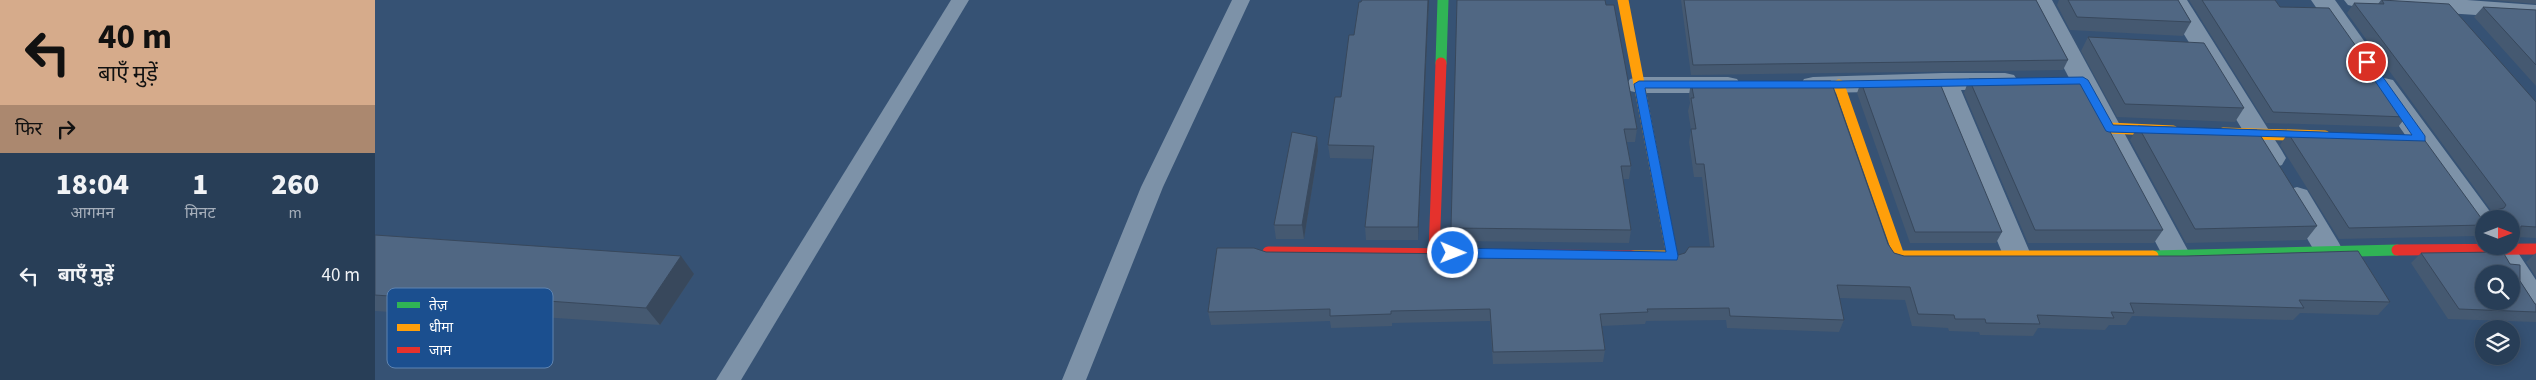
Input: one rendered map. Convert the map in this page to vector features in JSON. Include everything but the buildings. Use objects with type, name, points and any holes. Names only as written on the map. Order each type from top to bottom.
[{"type":"street","points":[[1433,253],[1443,0]]},
{"type":"street","points":[[1267,252],[1673,256],[1623,0]]},
{"type":"street","points":[[2040,0],[2177,256]]},
{"type":"street","points":[[2175,0],[2259,134],[2329,251]]},
{"type":"street","points":[[2323,0],[2416,139],[2475,214]]},
{"type":"street","points":[[2357,0],[2450,7],[2495,4],[2536,12]]},
{"type":"street","points":[[2450,7],[2469,28]]},
{"type":"street","points":[[2063,40],[2092,42]]},
{"type":"street","points":[[2177,46],[2205,47]]},
{"type":"street","points":[[2053,81],[2083,80]]},
{"type":"street","points":[[1789,84],[2023,81]]},
{"type":"street","points":[[1944,82],[2017,255]]},
{"type":"street","points":[[1639,84],[1749,84]]},
{"type":"street","points":[[1839,84],[1899,256],[2177,256],[2475,248]]},
{"type":"street","points":[[2109,128],[2184,131]]},
{"type":"street","points":[[2213,132],[2335,136]]},
{"type":"street","points":[[2520,248],[2536,249]]},
{"type":"street","points":[[2505,255],[2536,305]]},
{"type":"lane","points":[[728,380],[960,0]]},
{"type":"lane","points":[[1074,380],[1152,187],[1241,0]]},
{"type":"traffic: fast","points":[[1441,63],[1443,0]]},
{"type":"traffic: fast","points":[[2153,256],[2397,250]]},
{"type":"traffic: slow","points":[[1623,0],[1672,256],[1633,256]]},
{"type":"traffic: slow","points":[[1839,85],[1899,256],[2153,256]]},
{"type":"traffic: slow","points":[[2109,128],[2173,131]]},
{"type":"traffic: slow","points":[[2223,133],[2325,136]]},
{"type":"traffic: jam","points":[[1434,253],[1441,63]]},
{"type":"traffic: jam","points":[[2397,250],[2536,249]]},
{"type":"traffic: jam","points":[[1268,252],[1633,256]]},
{"type":"route","points":[[1453,253],[1673,256],[1639,84],[1839,84],[2083,80],[2109,128],[2421,139],[2367,62]]}]
